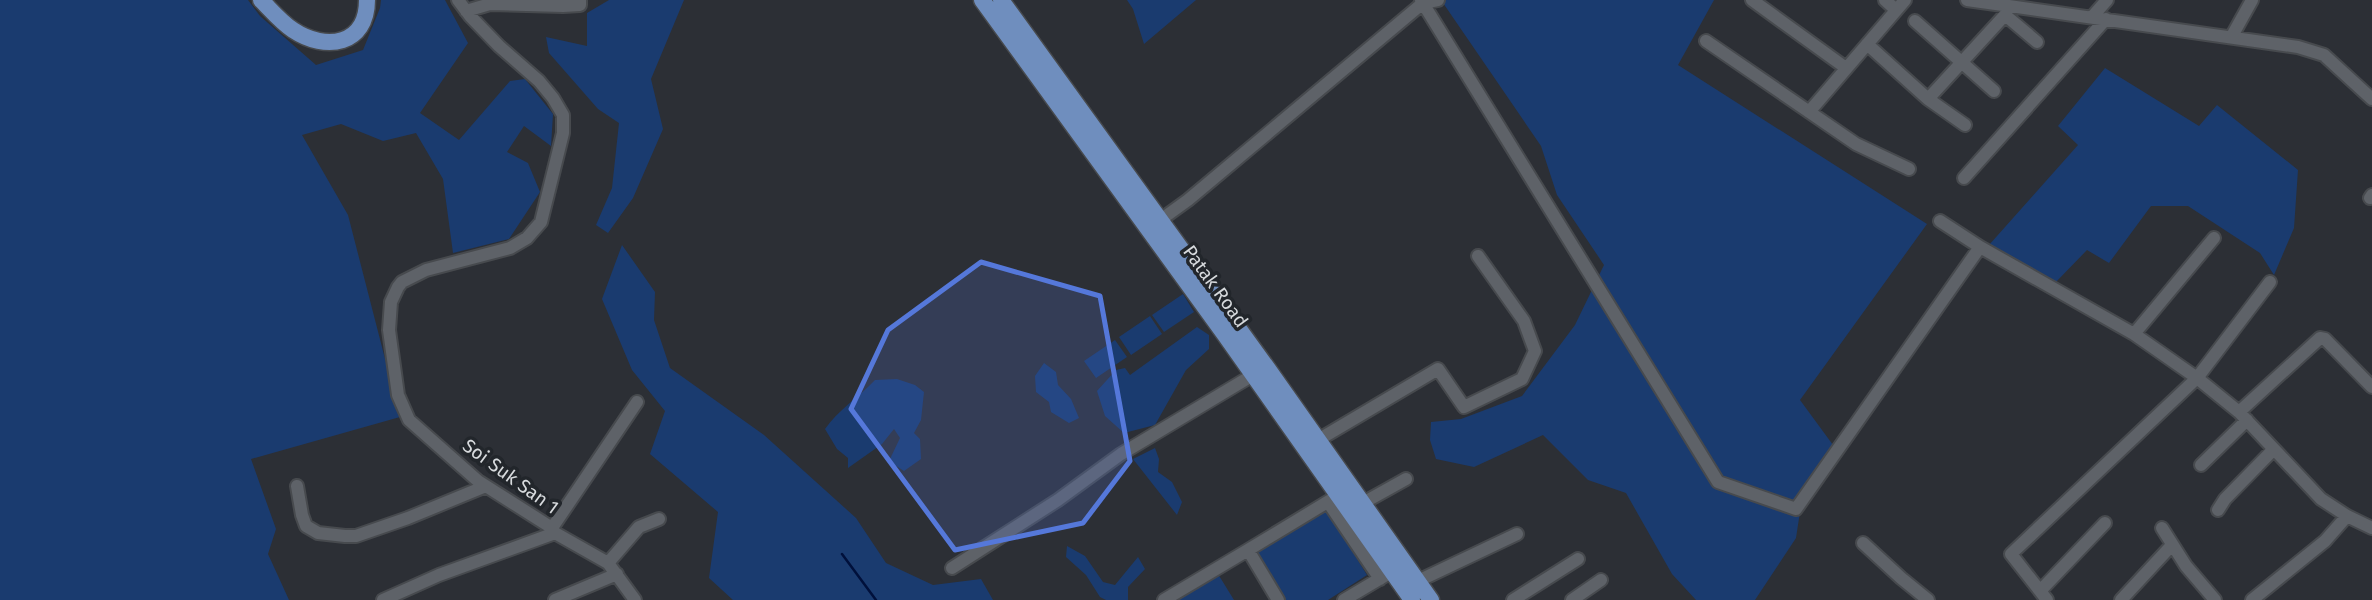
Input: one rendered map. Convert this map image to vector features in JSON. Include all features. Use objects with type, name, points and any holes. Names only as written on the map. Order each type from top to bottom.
[{"type":"main road","points":[[261,0],[292,30],[303,36],[333,41],[352,37],[363,25],[368,0]]},
{"type":"main road","points":[[274,0],[299,22],[337,32],[352,23],[359,0]]},
{"type":"main road","name":"Patak Road","points":[[982,0],[1138,203],[1159,221],[1430,600]]},
{"type":"main road","name":"Patak Road","points":[[1001,0],[1253,374],[1333,499],[1387,575],[1412,600]]},
{"type":"street","name":"Soi Suk San 1","points":[[458,0],[499,46],[539,80],[554,97],[563,115],[563,133],[541,222],[527,238],[510,248],[426,270],[402,282],[391,302],[389,330],[398,395],[405,413],[414,425],[486,486],[553,531],[608,563],[635,600]]},
{"type":"street","points":[[466,11],[490,4],[580,5],[580,0]]},
{"type":"street","points":[[1159,221],[1198,192],[1422,1],[1438,0]]},
{"type":"street","points":[[1752,0],[1846,68]]},
{"type":"street","points":[[1809,112],[1901,5],[1885,0]]},
{"type":"street","points":[[1967,0],[2298,47],[2324,55],[2372,99]]},
{"type":"street","points":[[2092,17],[2107,0]]},
{"type":"street","points":[[2232,36],[2252,0]]},
{"type":"street","points":[[1422,1],[1718,482],[1797,509],[1980,247]]},
{"type":"street","points":[[1928,99],[2005,15],[2037,42]]},
{"type":"street","points":[[1964,178],[2106,19]]},
{"type":"street","points":[[1915,21],[1994,91]]},
{"type":"street","points":[[1706,41],[1856,144],[1909,169]]},
{"type":"street","points":[[1867,44],[1928,99],[1965,125]]},
{"type":"street","points":[[1940,221],[1980,247],[2134,334],[2197,378],[2243,416],[2322,499],[2347,516],[2372,528]]},
{"type":"street","points":[[2134,334],[2214,238]]},
{"type":"street","points":[[1318,440],[1438,369],[1464,407],[1522,379],[1535,351],[1524,321],[1478,256]]},
{"type":"street","points":[[2105,523],[2043,596],[2011,554],[2197,378],[2270,282]]},
{"type":"street","points":[[2201,465],[2243,416],[2320,338],[2325,339],[2372,387]]},
{"type":"street","points":[[952,568],[1058,500],[1121,454],[1253,374]]},
{"type":"street","points":[[383,600],[439,575],[553,531],[637,402]]},
{"type":"street","points":[[2218,510],[2225,499],[2273,450]]},
{"type":"street","points":[[1363,503],[1406,479]]},
{"type":"street","points":[[297,486],[306,526],[317,533],[356,536],[486,486]]},
{"type":"street","points":[[1164,600],[1333,499]]},
{"type":"street","points":[[2252,600],[2325,541],[2347,516]]},
{"type":"street","points":[[608,563],[639,527],[659,519]]},
{"type":"street","points":[[2162,528],[2215,600]]},
{"type":"street","points":[[1418,581],[1517,534]]},
{"type":"street","points":[[1863,542],[1928,600]]},
{"type":"street","points":[[2121,600],[2172,545]]},
{"type":"street","points":[[1248,550],[1278,600]]},
{"type":"street","points":[[1513,600],[1578,559]]},
{"type":"street","points":[[555,600],[617,574]]},
{"type":"street","points":[[1344,600],[1387,575]]},
{"type":"street","points":[[1572,600],[1601,580]]},
{"type":"highlighted area","points":[[981,262],[1100,296],[1130,461],[1083,523],[955,550],[851,409],[888,330]]},
{"type":"shaded area","points":[[0,0],[248,0],[260,16],[316,65],[363,50],[381,0],[445,0],[468,43],[420,113],[459,140],[510,81],[525,79],[553,114],[551,146],[524,126],[507,152],[528,163],[540,192],[509,239],[453,253],[443,179],[416,133],[383,141],[341,124],[302,135],[348,215],[400,417],[251,459],[276,529],[268,554],[289,600],[0,600]]},
{"type":"shaded area","points":[[609,0],[684,0],[651,79],[663,129],[633,198],[608,233],[596,225],[612,188],[619,123],[598,109],[549,53],[546,37],[587,46],[587,13]]},
{"type":"shaded area","points":[[1127,0],[1196,0],[1144,44],[1133,9]]},
{"type":"shaded area","points":[[1441,0],[1714,0],[1678,65],[1927,224],[1800,400],[1833,445],[1804,486],[1796,538],[1755,600],[1696,600],[1672,574],[1626,493],[1588,480],[1543,435],[1474,467],[1436,459],[1430,440],[1431,422],[1461,419],[1522,396],[1575,325],[1604,265],[1557,195],[1541,146]]},
{"type":"shaded area","points":[[2105,68],[2199,126],[2217,105],[2298,170],[2294,228],[2274,275],[2260,253],[2188,206],[2151,206],[2109,263],[2087,250],[2055,283],[1989,245],[2078,145],[2058,126]]},
{"type":"shaded area","points":[[622,245],[655,292],[654,320],[670,368],[764,435],[856,518],[886,563],[933,585],[981,579],[993,600],[733,600],[709,578],[718,512],[650,454],[665,411],[632,370],[602,299]]},
{"type":"shaded area","points":[[1183,294],[1194,312],[1164,332],[1152,315]]},
{"type":"shaded area","points":[[1150,316],[1162,334],[1131,355],[1119,337]]},
{"type":"shaded area","points":[[1197,327],[1209,335],[1209,349],[1186,370],[1155,425],[1124,433],[1105,416],[1097,391],[1116,370],[1125,368],[1130,375]]},
{"type":"shaded area","points":[[1115,340],[1127,357],[1096,378],[1084,361]]},
{"type":"shaded area","points":[[1044,363],[1056,372],[1058,385],[1071,399],[1079,418],[1069,423],[1051,412],[1049,402],[1036,392],[1035,376]]},
{"type":"shaded area","points":[[897,379],[915,385],[924,392],[921,420],[914,433],[920,439],[921,459],[904,471],[889,461],[900,438],[894,429],[882,444],[848,468],[848,458],[837,449],[825,429],[875,380]]},
{"type":"shaded area","points":[[1155,448],[1159,459],[1158,472],[1172,482],[1182,502],[1177,515],[1133,459]]},
{"type":"shaded area","points":[[1326,509],[1367,575],[1328,600],[1285,600],[1255,554]]},
{"type":"shaded area","points":[[1067,546],[1085,556],[1103,582],[1115,585],[1138,557],[1145,569],[1128,587],[1128,600],[1106,600],[1100,597],[1086,575],[1066,557]]},
{"type":"shaded area","points":[[1218,574],[1234,600],[1176,600]]},
{"type":"waterway","points":[[842,554],[876,600]]}]
